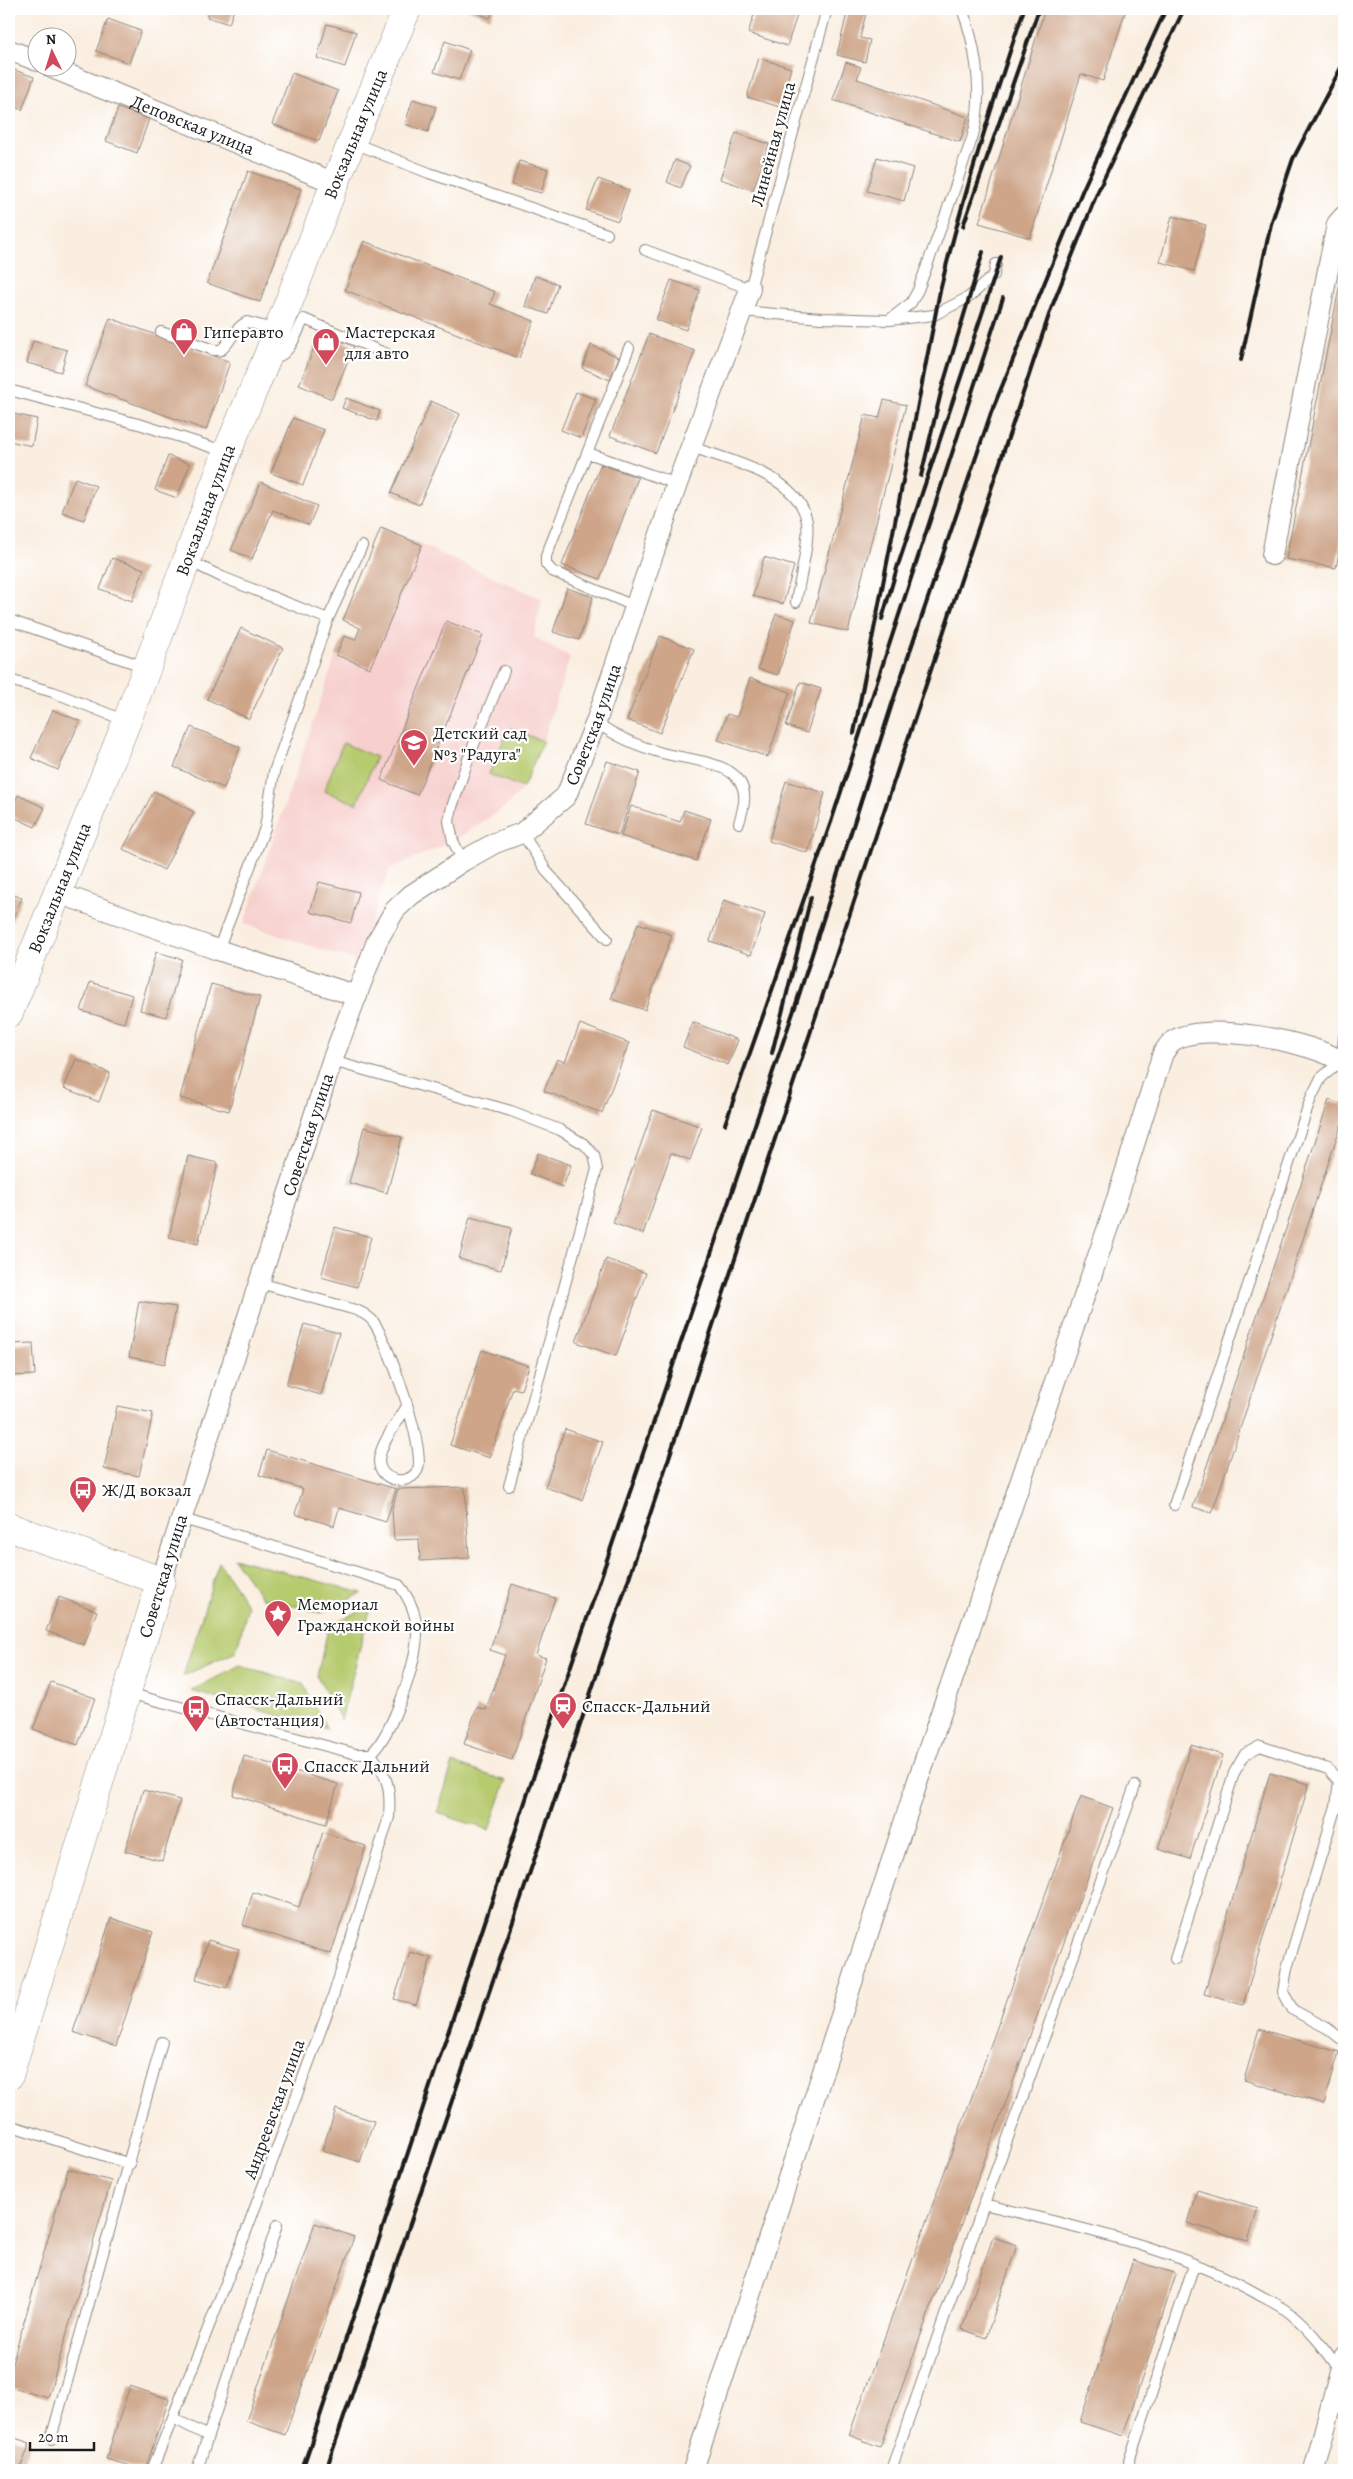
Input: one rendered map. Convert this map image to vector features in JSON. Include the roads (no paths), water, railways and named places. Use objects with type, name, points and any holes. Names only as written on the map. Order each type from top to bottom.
[{"type":"main road","name":"Вокзальная улица","points":[[9,1013],[127,721],[186,559],[228,452],[268,358],[289,321],[335,183],[407,9]]},
{"type":"main road","points":[[9,1527],[161,1581]]},
{"type":"main road","name":"Советская улица","points":[[9,2076],[161,1581]]},
{"type":"street","points":[[9,50],[28,57]]},
{"type":"street","name":"Деповская улица","points":[[77,78],[335,183]]},
{"type":"street","points":[[1272,555],[1337,224],[1344,216]]},
{"type":"street","name":"Советская улица","points":[[161,1581],[180,1518],[260,1283],[332,1061],[377,941],[395,910],[411,895],[462,861],[495,843],[522,833],[566,796],[596,722],[677,484],[750,289]]},
{"type":"street","points":[[58,893],[218,950],[357,996]]},
{"type":"street","points":[[693,2470],[920,1774],[1108,1227],[1163,1053],[1172,1041],[1188,1035],[1215,1033],[1275,1038],[1313,1048],[1343,1061]]},
{"type":"street","points":[[1314,2470],[1342,2364]]},
{"type":"lane","name":"Линейная улица","points":[[750,289],[827,9]]},
{"type":"lane","points":[[889,320],[911,303],[918,290],[976,124],[978,100],[974,67],[968,23],[962,9]]},
{"type":"lane","points":[[352,142],[429,173],[607,234]]},
{"type":"lane","points":[[646,250],[750,289]]},
{"type":"lane","points":[[742,311],[821,318],[889,320],[934,315],[969,298],[994,275],[996,264]]},
{"type":"lane","points":[[161,332],[214,350],[221,350],[226,346],[235,331],[247,322],[289,321],[387,354]]},
{"type":"lane","points":[[628,348],[546,556],[546,564],[552,571],[636,607]]},
{"type":"lane","points":[[9,390],[142,426],[228,452]]},
{"type":"lane","points":[[691,447],[758,471],[793,492],[803,507],[807,524],[796,602]]},
{"type":"lane","points":[[588,453],[677,484]]},
{"type":"lane","points":[[218,950],[265,828],[274,772],[328,619],[362,546]]},
{"type":"lane","points":[[186,559],[222,577],[328,619]]},
{"type":"lane","points":[[9,620],[146,667]]},
{"type":"lane","points":[[462,861],[453,841],[450,821],[452,807],[470,754],[504,670]]},
{"type":"lane","points":[[9,680],[53,692],[127,721]]},
{"type":"lane","points":[[596,722],[616,737],[662,753],[706,761],[739,780],[744,792],[744,805],[739,823]]},
{"type":"lane","points":[[522,833],[548,873],[607,939]]},
{"type":"lane","points":[[1174,1505],[1311,1098],[1321,1078],[1343,1061],[1344,1037]]},
{"type":"lane","points":[[332,1061],[511,1111],[560,1130],[584,1144],[594,1155],[597,1169],[508,1486]]},
{"type":"lane","points":[[260,1283],[349,1308],[360,1312],[372,1320],[388,1348],[407,1406],[419,1458],[418,1470],[412,1477],[400,1480],[389,1479],[381,1471],[379,1462],[381,1450],[407,1406]]},
{"type":"lane","points":[[128,1693],[356,1754],[371,1754],[381,1744],[414,1658],[417,1632],[414,1613],[408,1596],[398,1585],[180,1518]]},
{"type":"lane","points":[[1175,1959],[1234,1773],[1245,1754],[1260,1746],[1328,1769],[1339,1781],[1340,1808],[1287,1968],[1283,1992],[1293,2010],[1327,2028],[1344,2041]]},
{"type":"lane","name":"Андреевская улица","points":[[152,2470],[243,2240],[332,2000],[389,1817],[390,1793],[384,1772],[371,1754]]},
{"type":"lane","points":[[891,2470],[984,2204],[1135,1786]]},
{"type":"lane","points":[[51,2439],[130,2164],[162,2042]]},
{"type":"lane","points":[[9,2125],[130,2164]]},
{"type":"lane","points":[[984,2204],[1093,2231],[1194,2265],[1235,2282],[1290,2312],[1342,2364]]},
{"type":"lane","points":[[197,2470],[277,2225]]},
{"type":"lane","points":[[1129,2462],[1194,2265]]},
{"type":"lane","points":[[173,2418],[208,2436]]},
{"type":"railway","points":[[863,686],[940,291],[979,149],[1024,9]]},
{"type":"railway","points":[[963,226],[1039,9]]},
{"type":"railway","points":[[302,2470],[550,1727],[797,1001],[892,704],[991,413],[1083,189],[1166,9]]},
{"type":"railway","points":[[326,2470],[577,1734],[1051,309],[1098,191],[1184,9]]},
{"type":"railway","points":[[1241,360],[1271,224],[1293,159],[1344,62]]},
{"type":"railway","points":[[921,476],[942,388],[983,252]]},
{"type":"railway","points":[[882,619],[897,568],[1001,257]]},
{"type":"railway","points":[[725,1124],[831,822],[1003,298]]},
{"type":"railway","points":[[854,733],[864,681]]},
{"type":"railway","points":[[772,1053],[811,897]]},
{"type":"place","name":"Гиперавто","points":[[184,356]]},
{"type":"place","name":"Мастерская для авто","points":[[326,366]]},
{"type":"place","name":"Детский сад №3 \"Радуга\"","points":[[414,767]]},
{"type":"place","name":"Ж/Д вокзал","points":[[83,1514]]},
{"type":"place","name":"Мемориал Гражданской войны","points":[[278,1638]]},
{"type":"place","name":"Спасск-Дальний","points":[[563,1730]]},
{"type":"place","name":"Спасск-Дальний (Автостанция)","points":[[196,1733]]},
{"type":"place","name":"Спасск Дальний","points":[[285,1790]]}]
